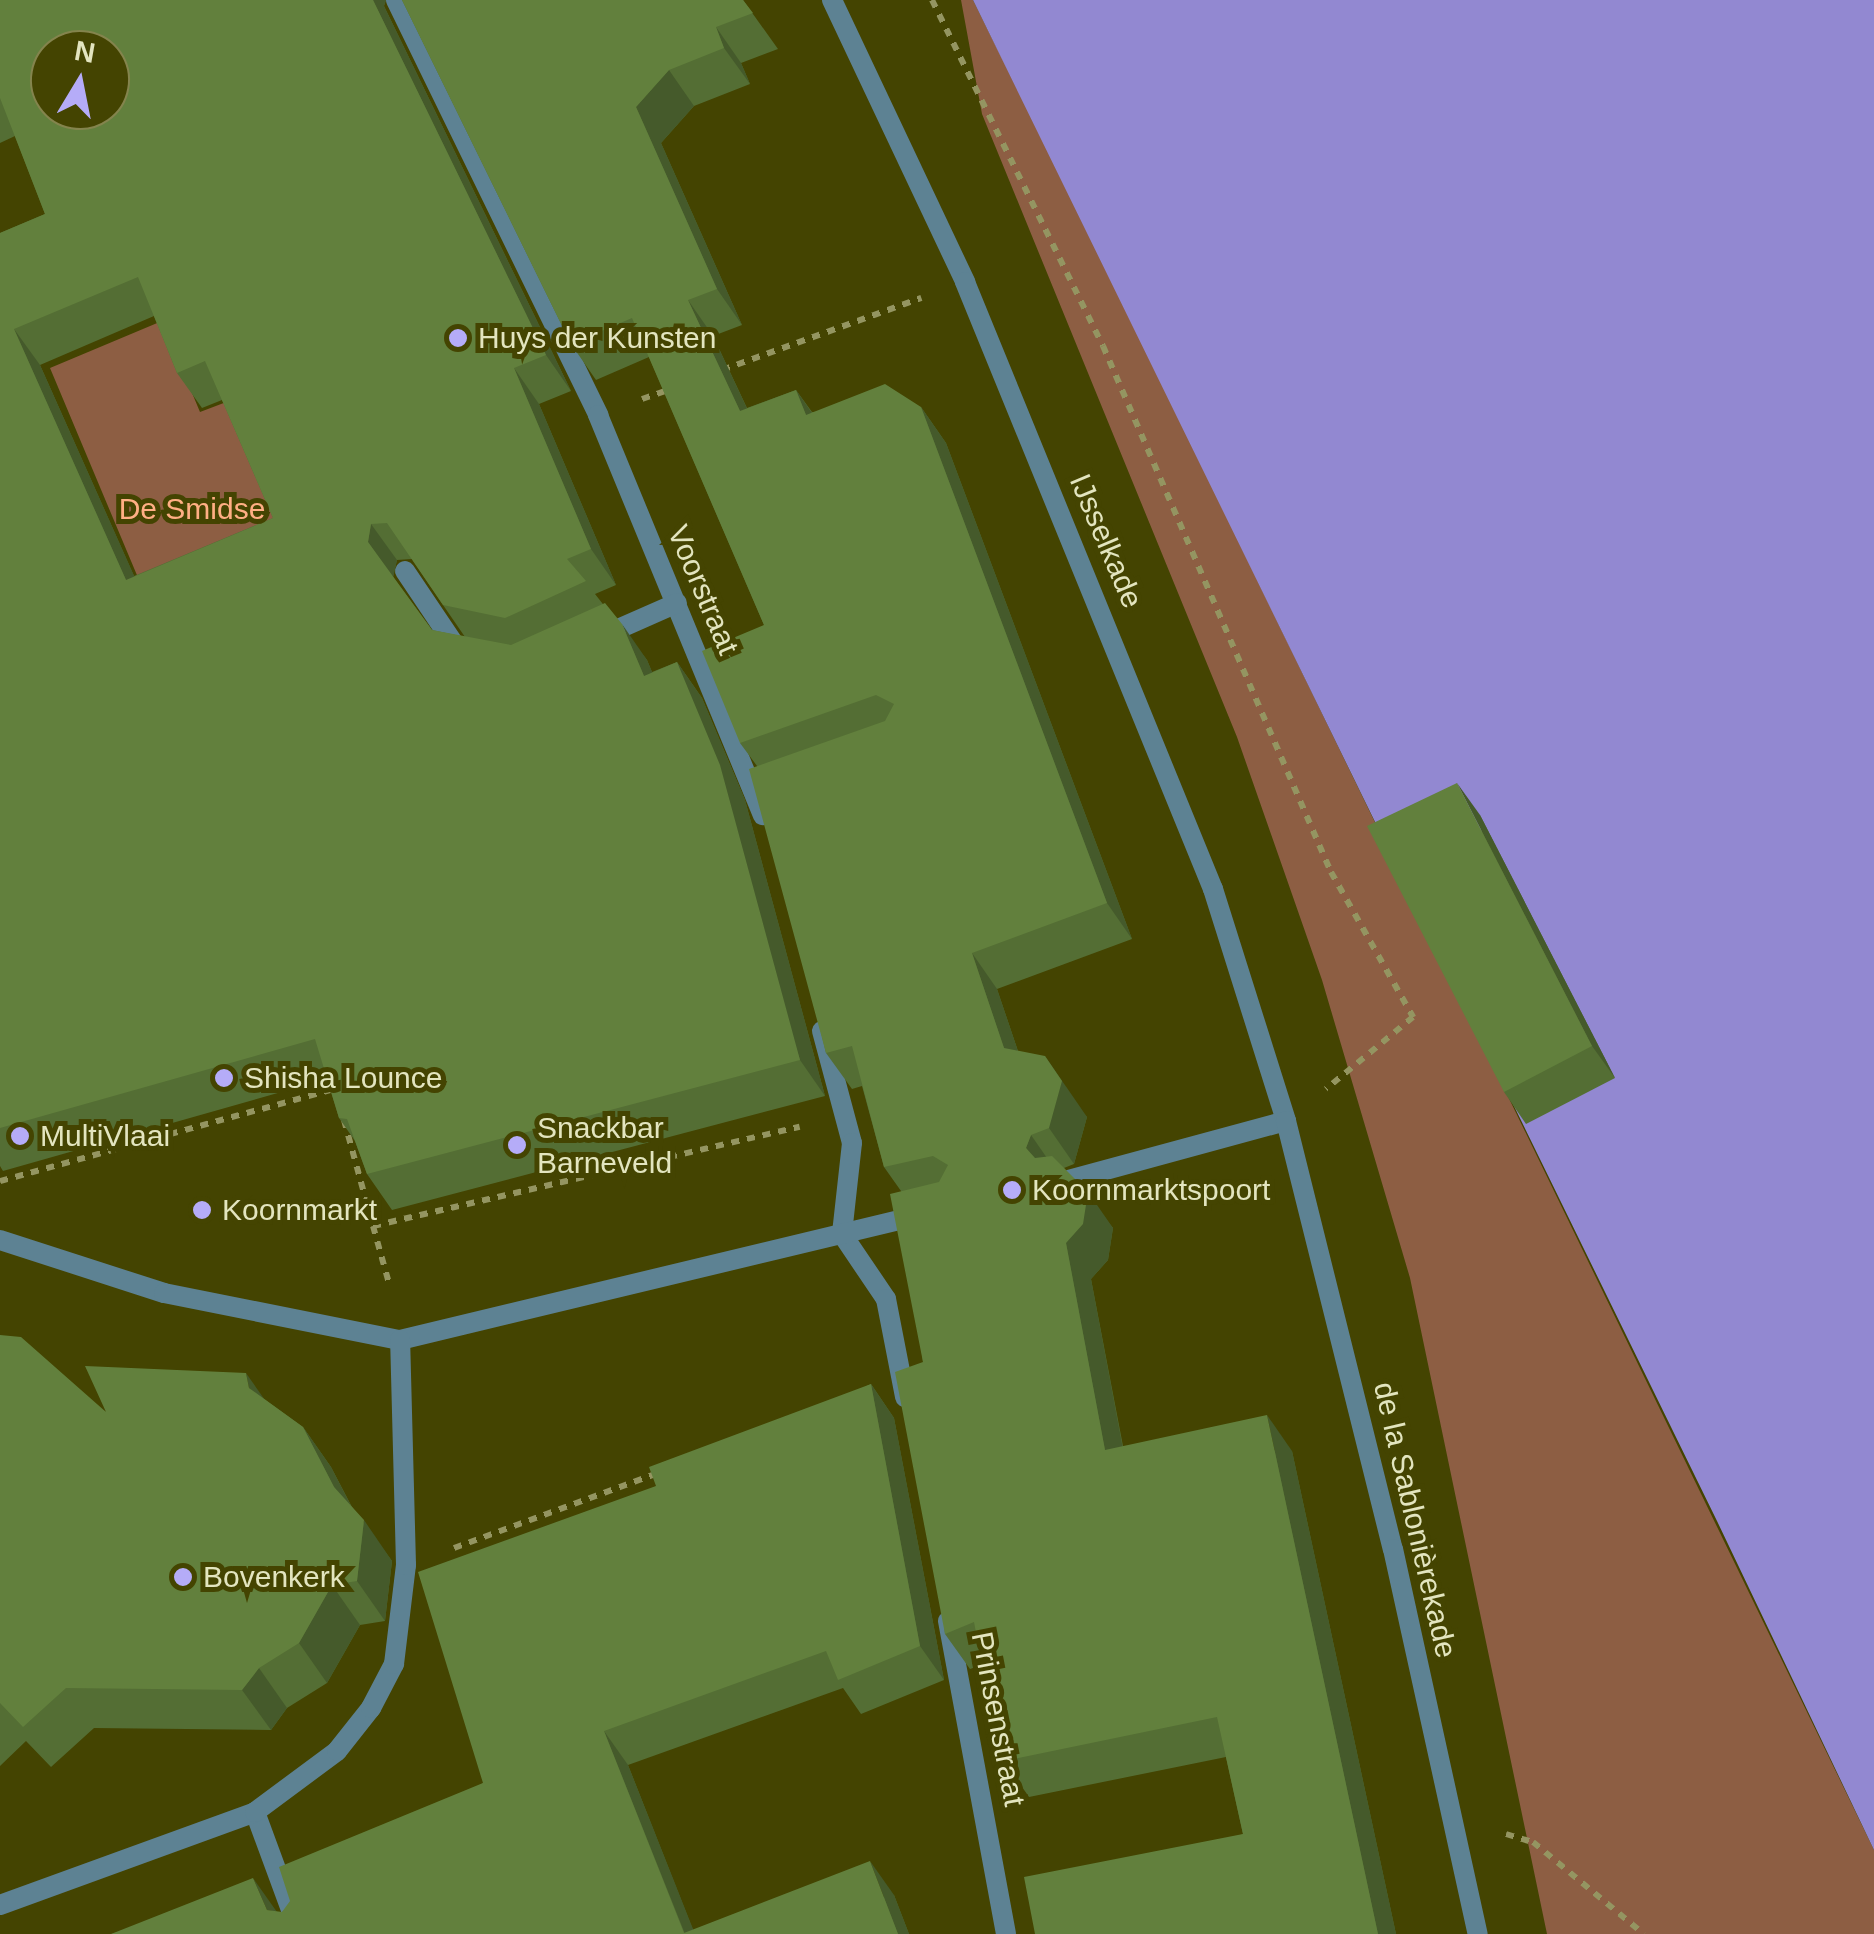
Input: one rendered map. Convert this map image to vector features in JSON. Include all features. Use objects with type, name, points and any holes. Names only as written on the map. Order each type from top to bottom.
[{"type":"street","name":"Voorstraat","points":[[396,0],[598,415],[768,834]]},
{"type":"street","name":"IJsselkade","points":[[832,0],[965,282],[1212,889],[1286,1121]]},
{"type":"street","points":[[405,572],[460,653],[478,657]]},
{"type":"street","points":[[586,644],[676,603]]},
{"type":"street","points":[[814,1003],[852,1143],[842,1234],[886,1298],[910,1422]]},
{"type":"street","points":[[1065,1182],[1286,1121]]},
{"type":"street","name":"de la Sablonièrekade","points":[[1286,1121],[1478,1934]]},
{"type":"street","points":[[0,1240],[164,1294],[400,1340],[944,1209]]},
{"type":"street","points":[[0,1905],[255,1812],[337,1751],[371,1708],[394,1664],[406,1565],[400,1340]]},
{"type":"street","name":"Prinsenstraat","points":[[943,1596],[1006,1934]]},
{"type":"street","points":[[255,1812],[300,1934]]},
{"type":"path","points":[[932,0],[1102,346],[1332,872],[1413,1018],[1286,1121]]},
{"type":"path","points":[[708,376],[965,282]]},
{"type":"path","points":[[598,415],[671,389]]},
{"type":"path","points":[[0,1182],[335,1089],[373,1226],[845,1116]]},
{"type":"path","points":[[406,1565],[663,1471]]},
{"type":"path","points":[[1452,1818],[1533,1842],[1644,1934]]},
{"type":"green space","points":[[961,0],[973,0],[1080,215],[1874,1850],[1874,1934],[1547,1934],[1410,1278],[1322,980],[1237,737],[982,114]]},
{"type":"green space","name":"De Smidse","points":[[162,321],[200,412],[229,401],[293,552],[152,611],[50,368]]},
{"type":"shaded area","points":[[973,0],[1874,0],[1874,1850],[1717,1521]]},
{"type":"building","points":[[0,0],[373,0],[546,355],[514,368],[591,549],[567,559],[586,581],[505,618],[443,605],[387,523],[371,524],[368,542],[432,630],[511,645],[605,603],[622,624],[644,676],[677,662],[720,765],[800,1060],[367,1174],[347,1119],[339,1118],[315,1039],[0,1128],[0,233],[45,214],[0,98]],"holes":[[[138,277],[177,373],[205,361],[273,518],[126,580],[14,329]]]},
{"type":"building","points":[[402,0],[743,0],[753,13],[716,27],[724,48],[669,70],[636,107],[717,289],[688,300],[740,411],[796,390],[806,415],[885,384],[921,407],[1107,903],[972,953],[1004,1048],[1045,1056],[1062,1081],[1049,1128],[1031,1135],[1026,1148],[1035,1158],[1052,1156],[1088,1192],[1083,1224],[1066,1243],[1105,1450],[1267,1415],[1378,1934],[1035,1934],[1024,1877],[1243,1834],[1217,1717],[1004,1761],[999,1753],[974,1622],[945,1634],[895,1372],[923,1362],[890,1194],[939,1182],[948,1165],[933,1156],[884,1167],[852,1046],[826,1053],[749,769],[885,721],[894,704],[876,695],[740,743],[702,651],[764,625],[632,318],[571,344]]},
{"type":"building","points":[[1457,783],[1592,1046],[1504,1092],[1367,826]]},
{"type":"building","name":"Bovenkerk","points":[[0,1335],[21,1337],[106,1412],[85,1366],[246,1373],[249,1388],[303,1427],[334,1487],[364,1520],[357,1581],[332,1585],[299,1643],[259,1668],[242,1690],[66,1688],[23,1727],[0,1703]]},
{"type":"building","points":[[871,1384],[920,1646],[838,1680],[826,1651],[604,1731],[684,1933],[870,1861],[898,1934],[111,1934],[253,1878],[267,1910],[282,1912],[290,1901],[279,1867],[483,1783],[418,1572],[656,1486],[649,1467]]},
{"type":"place","name":"Huys der Kunsten","points":[[458,338]]},
{"type":"place","name":"Shisha Lounce","points":[[224,1078]]},
{"type":"place","name":"MultiVlaai","points":[[20,1136]]},
{"type":"place","name":"Snackbar Barneveld","points":[[517,1145]]},
{"type":"place","name":"Koornmarktspoort","points":[[1012,1190]]},
{"type":"place","name":"Koornmarkt","points":[[202,1210]]},
{"type":"place","name":"Bovenkerk","points":[[183,1577]]}]
